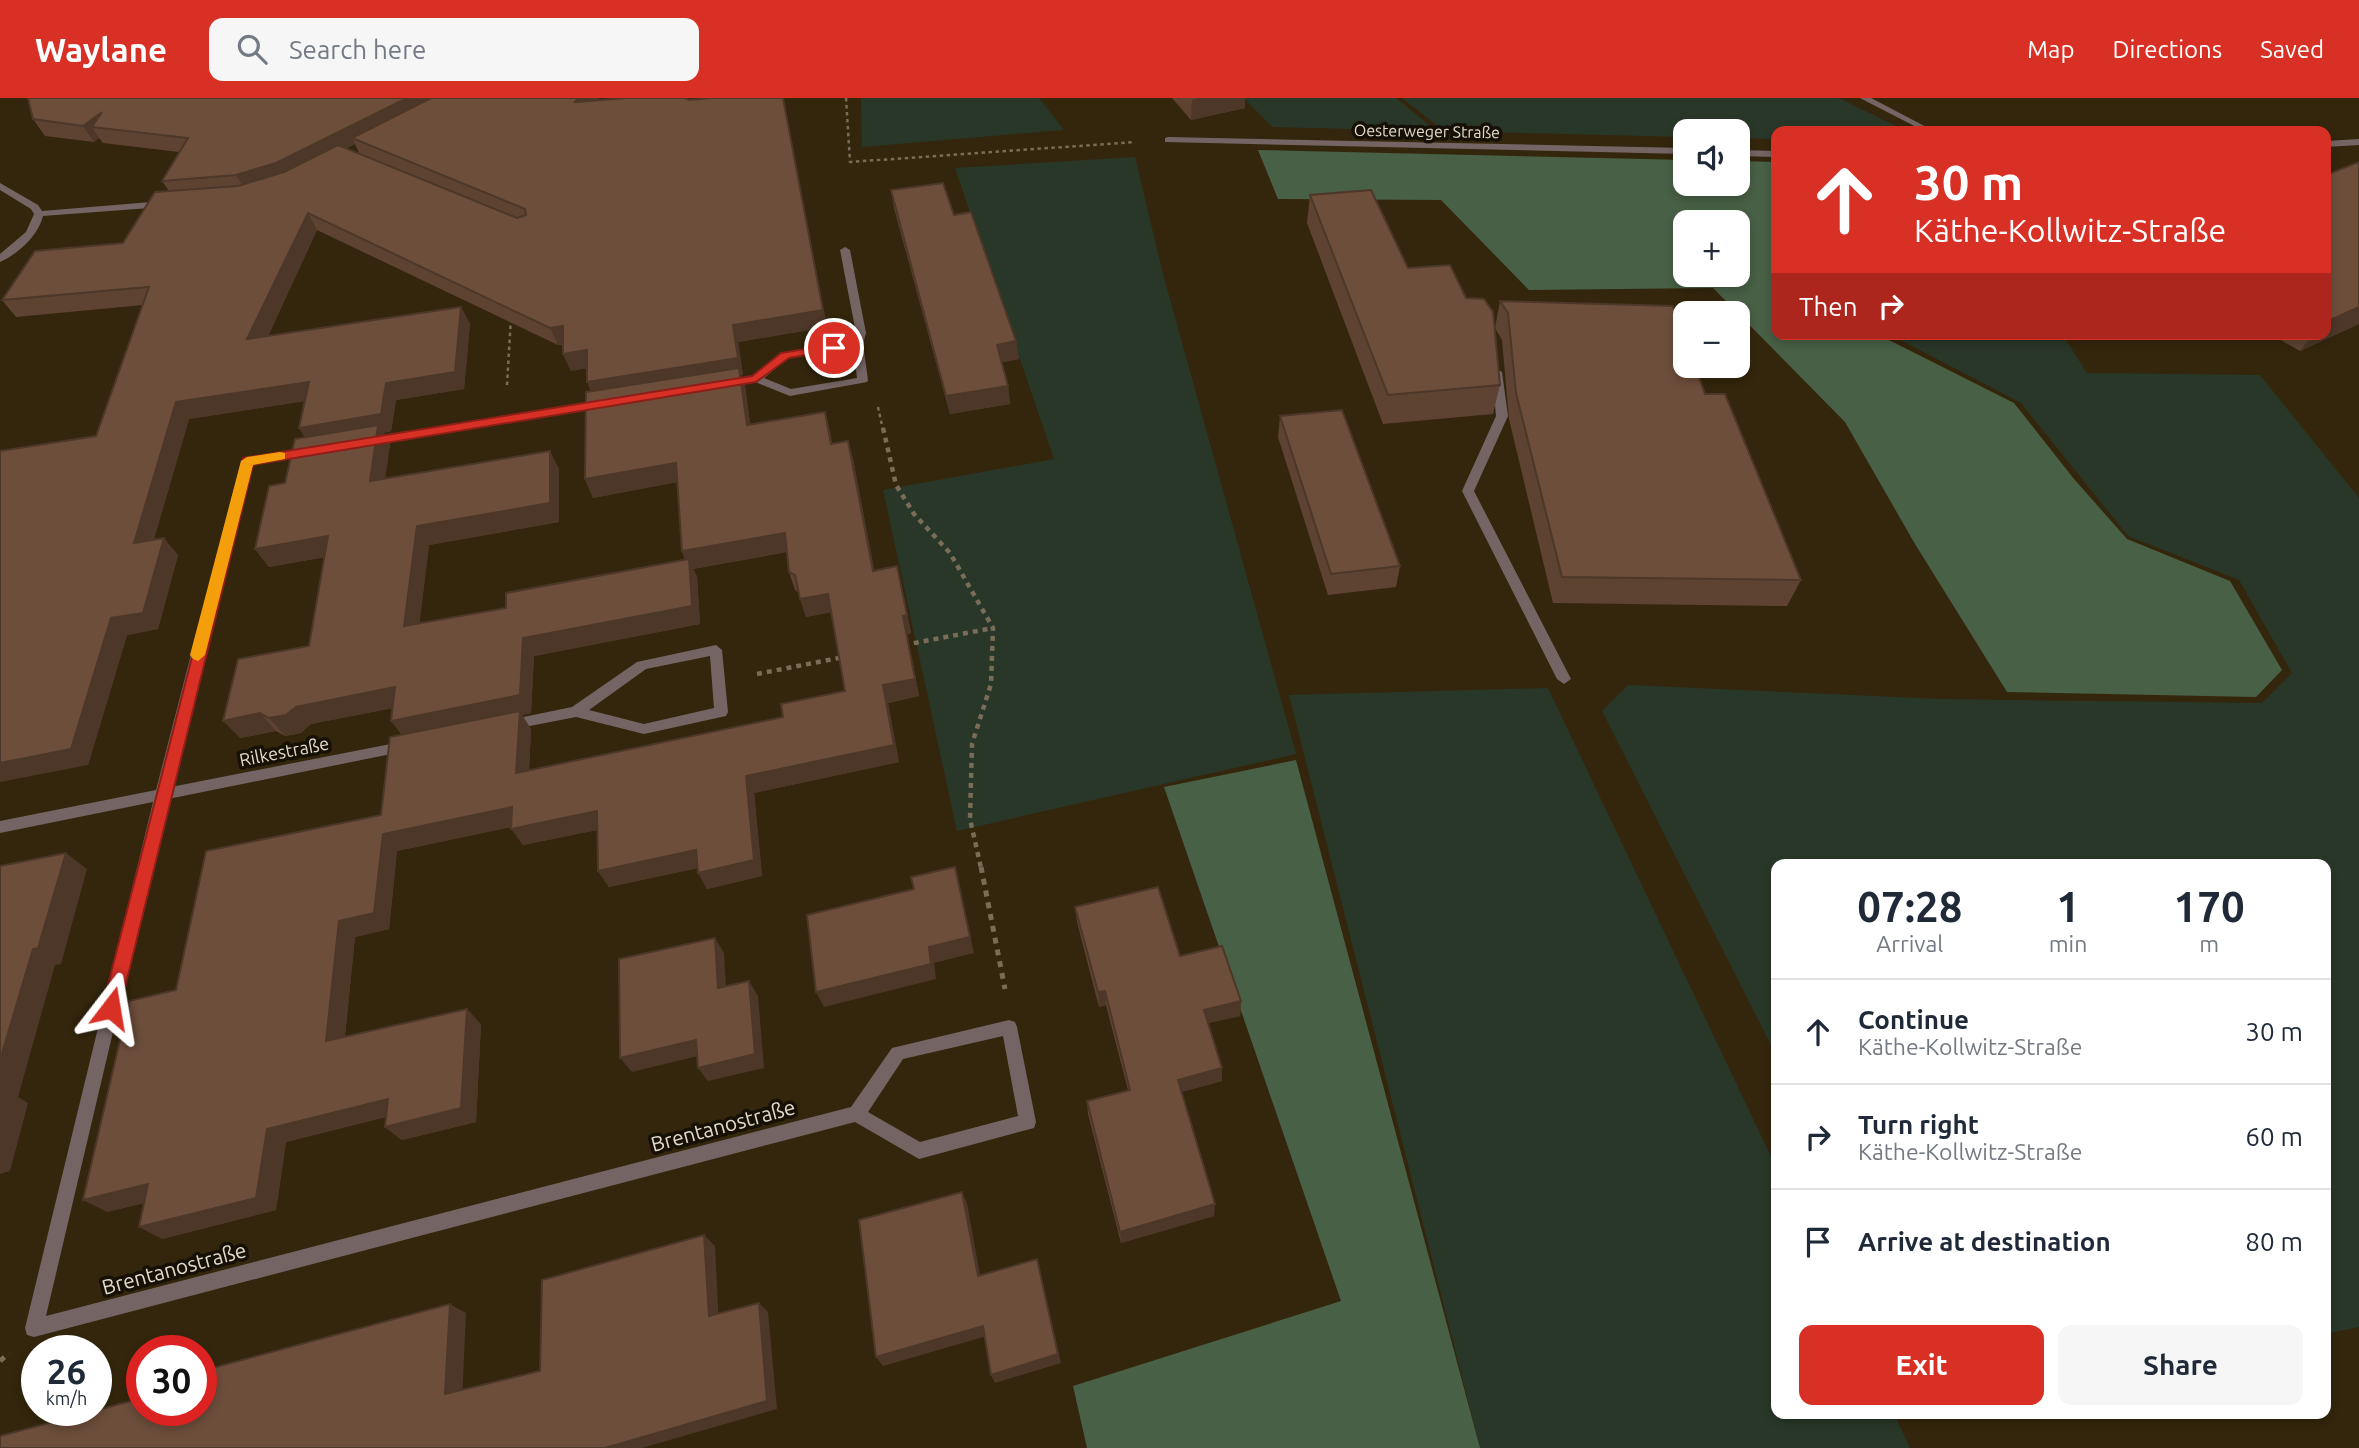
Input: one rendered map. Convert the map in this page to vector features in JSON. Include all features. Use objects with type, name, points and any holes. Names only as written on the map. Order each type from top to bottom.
[{"type":"street","points":[[1864,98],[1920,126]]},
{"type":"street","name":"Oesterweger Straße","points":[[1168,140],[1673,151]]},
{"type":"street","points":[[2331,144],[2359,142]]},
{"type":"street","points":[[1750,153],[1771,154]]},
{"type":"street","points":[[0,186],[35,207],[39,214],[37,225],[28,237],[0,259]]},
{"type":"street","points":[[39,214],[178,202]]},
{"type":"street","points":[[716,385],[756,379],[790,393],[863,380],[858,344],[861,333],[845,250]]},
{"type":"street","points":[[756,379],[785,355],[858,344]]},
{"type":"street","points":[[1495,353],[1502,416],[1468,491],[1564,679]]},
{"type":"street","points":[[356,444],[610,403]]},
{"type":"street","points":[[162,795],[247,461],[328,448]]},
{"type":"street","points":[[496,728],[576,712],[642,665],[716,650],[721,712],[644,729],[576,712]]},
{"type":"street","name":"Rilkestraße","points":[[0,827],[416,744]]},
{"type":"street","name":"Brentanostraße","points":[[162,795],[34,1328],[856,1114]]},
{"type":"street","points":[[1009,1027],[1028,1122],[919,1151],[856,1114],[898,1053],[1009,1027]]},
{"type":"path","points":[[846,98],[850,162],[1168,140]]},
{"type":"path","points":[[504,420],[511,315]]},
{"type":"path","points":[[863,380],[874,391],[896,485],[914,514],[950,553],[993,628],[991,684],[972,744],[970,818],[1002,964],[1009,1027]]},
{"type":"path","points":[[901,646],[993,628]]},
{"type":"path","points":[[718,682],[849,656]]},
{"type":"green space","points":[[861,98],[1039,98],[1064,130],[862,147]]},
{"type":"green space","points":[[1244,98],[1396,98],[1437,131],[1272,127]]},
{"type":"green space","points":[[1402,98],[1839,98],[1896,126],[1771,126],[1771,139],[1750,138],[1750,119],[1673,119],[1673,137],[1444,131]]},
{"type":"green space","points":[[1258,150],[1673,160],[1673,196],[1750,196],[1750,161],[1771,162],[1771,340],[1889,340],[2014,403],[2074,479],[2127,539],[2230,581],[2282,670],[2256,697],[2007,692],[1915,544],[1845,422],[1750,326],[1750,301],[1726,301],[1713,288],[1529,290],[1441,200],[1278,199]]},
{"type":"green space","points":[[1135,157],[1163,274],[1296,754],[957,831],[883,490],[1054,459],[955,168]]},
{"type":"green space","points":[[1900,340],[2066,340],[2087,373],[2260,375],[2359,498],[2359,1327],[2331,1333],[2331,859],[1771,859],[1771,1045],[1602,711],[1628,685],[1941,699],[2262,703],[2292,673],[2239,580],[2128,536],[2021,403]]},
{"type":"green space","points":[[1548,688],[1771,1156],[1771,1419],[1896,1419],[1910,1448],[1480,1448],[1289,695]]},
{"type":"green space","points":[[1296,760],[1480,1448],[1087,1448],[1073,1386],[1341,1301],[1164,787]]},
{"type":"building","points":[[28,98],[407,98],[276,163],[236,175],[162,181],[188,138],[92,127],[102,112],[83,126],[33,119]]},
{"type":"building","points":[[431,98],[578,98],[575,102],[626,98],[783,98],[823,310],[733,325],[738,358],[587,382],[587,350],[563,354],[563,326],[550,328],[308,213],[247,339],[461,307],[455,372],[386,383],[381,414],[299,428],[309,382],[176,402],[134,543],[164,538],[143,613],[111,618],[71,749],[0,763],[0,451],[96,436],[149,287],[2,300],[35,251],[123,243],[155,192],[238,186],[284,172],[338,145],[517,218],[526,215],[525,209],[352,138]]},
{"type":"building","points":[[2359,162],[2359,307],[2331,320],[2331,173]]},
{"type":"building","points":[[943,183],[954,215],[971,212],[1016,341],[997,345],[1008,386],[946,396],[891,190]]},
{"type":"building","points":[[1371,190],[1408,268],[1450,265],[1466,298],[1484,299],[1493,312],[1500,385],[1388,395],[1310,195]]},
{"type":"building","points":[[1500,301],[1673,306],[1673,378],[1699,378],[1705,394],[1725,394],[1801,580],[1562,577],[1516,393],[1508,313]]},
{"type":"building","points":[[739,368],[747,425],[825,412],[831,444],[848,441],[873,571],[897,566],[907,615],[903,616],[915,679],[883,685],[894,745],[746,776],[754,860],[698,873],[696,850],[598,871],[597,811],[511,829],[512,807],[383,834],[374,913],[339,921],[326,1041],[467,1009],[461,1108],[385,1127],[388,1099],[267,1129],[256,1198],[139,1227],[148,1184],[83,1200],[129,1001],[176,990],[206,851],[381,815],[390,737],[520,711],[516,773],[783,717],[781,704],[845,691],[828,594],[800,599],[795,575],[789,572],[785,533],[682,551],[676,463],[585,479],[586,392]]},
{"type":"building","points":[[1342,410],[1400,566],[1331,574],[1280,416]]},
{"type":"building","points":[[378,425],[370,481],[550,451],[550,503],[417,526],[404,626],[506,608],[506,593],[689,559],[692,606],[523,638],[520,695],[391,721],[395,687],[296,707],[286,715],[269,718],[260,713],[223,721],[238,659],[309,646],[328,536],[255,549],[269,486],[285,483],[295,439]]},
{"type":"building","points":[[66,853],[38,948],[33,949],[0,1060],[0,866]]},
{"type":"building","points":[[955,867],[970,937],[929,947],[931,964],[816,992],[807,915],[914,889],[911,877]]},
{"type":"building","points":[[1158,887],[1180,956],[1222,946],[1241,1001],[1204,1010],[1222,1068],[1178,1080],[1215,1204],[1120,1232],[1087,1101],[1130,1090],[1105,991],[1098,992],[1075,907]]},
{"type":"building","points":[[715,938],[718,988],[749,981],[755,1054],[698,1068],[696,1040],[620,1058],[619,959]]},
{"type":"building","points":[[962,1192],[978,1276],[1037,1259],[1058,1354],[991,1375],[983,1326],[876,1357],[859,1220]]},
{"type":"building","points":[[704,1235],[709,1316],[759,1303],[767,1401],[605,1448],[0,1448],[0,1436],[37,1426],[112,1426],[112,1406],[126,1402],[126,1426],[217,1426],[217,1367],[450,1304],[445,1394],[540,1371],[542,1280]]},
{"type":"slow traffic","points":[[198,655],[247,461],[280,456]]},
{"type":"route","points":[[111,1008],[247,461],[756,379],[785,355],[834,348]]}]
